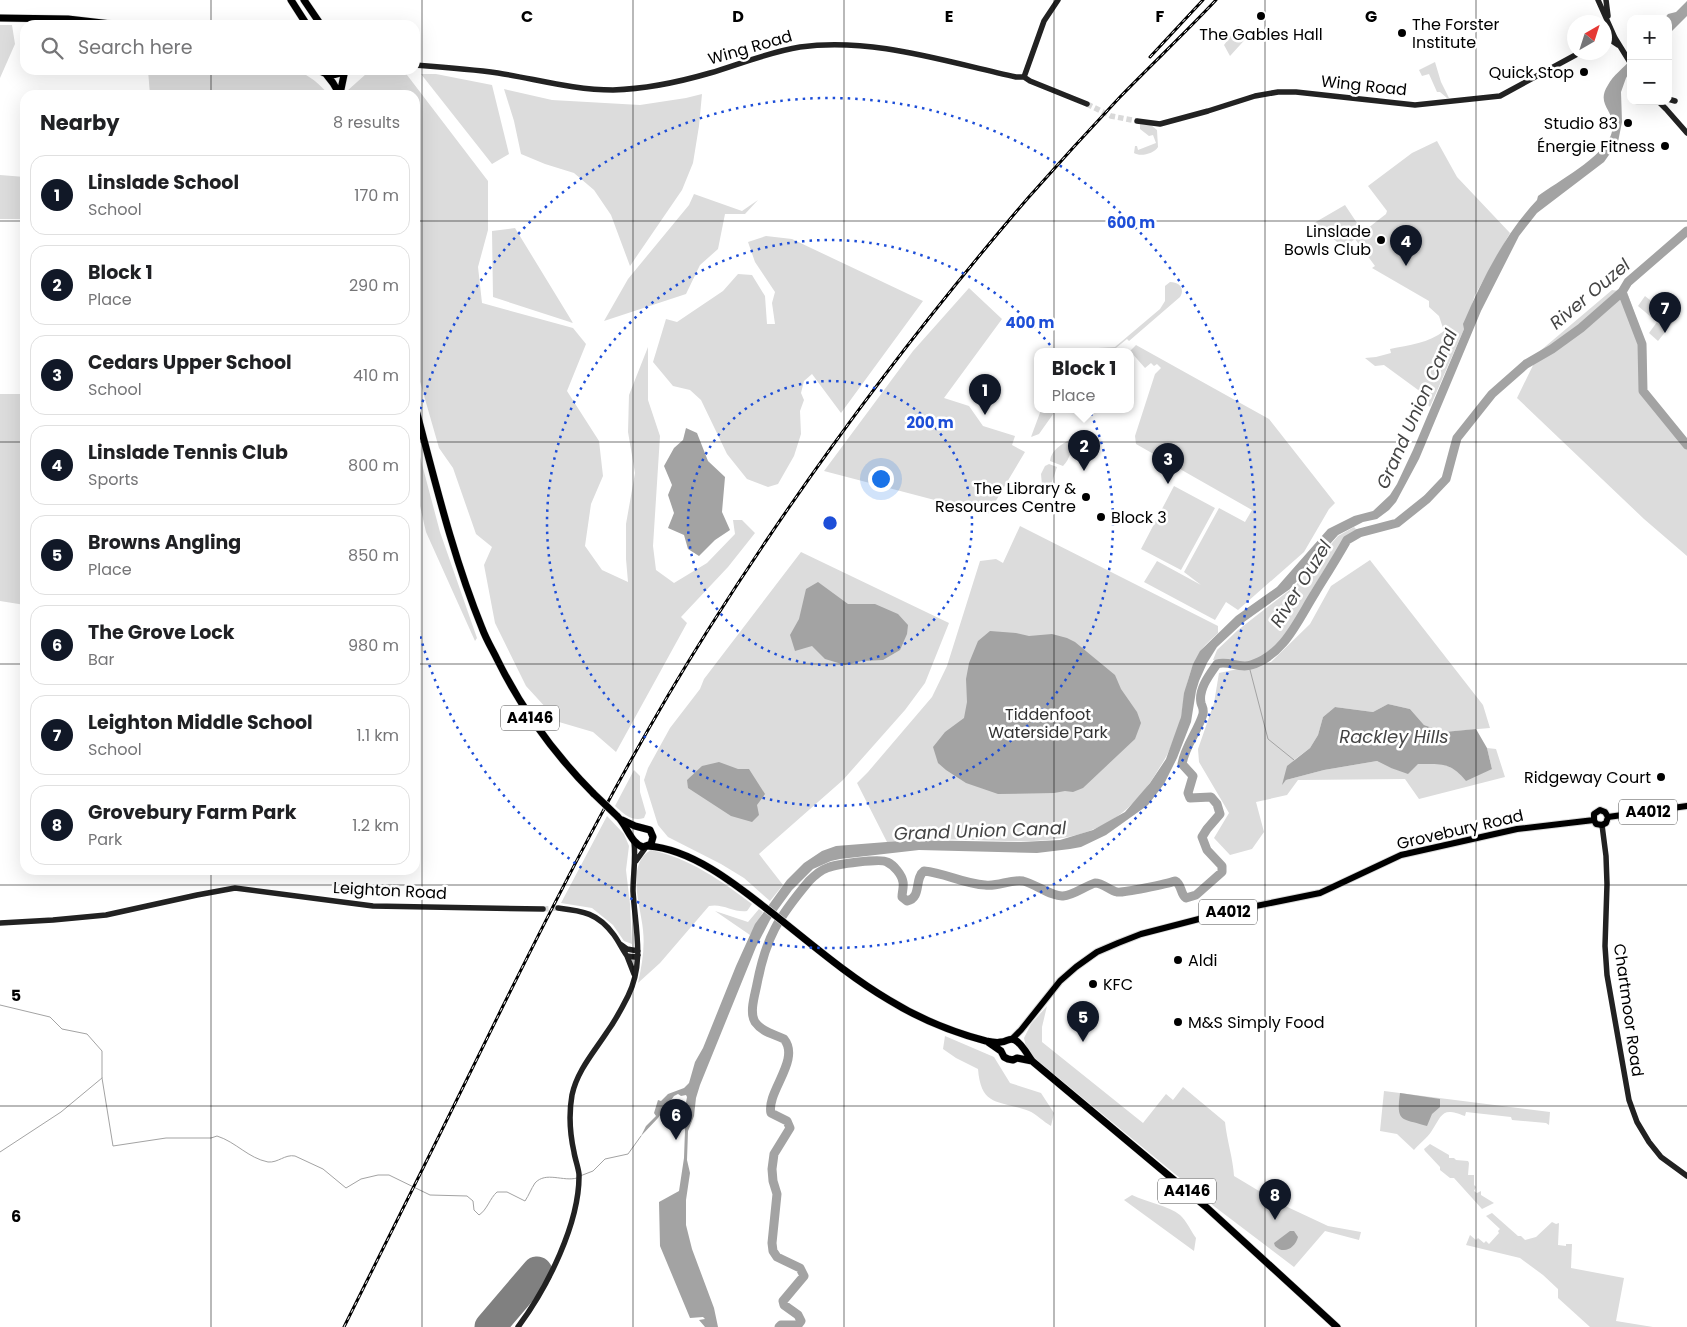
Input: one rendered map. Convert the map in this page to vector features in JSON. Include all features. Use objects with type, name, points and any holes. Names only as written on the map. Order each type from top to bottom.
[{"type":"highway","points":[[290,0],[304,20]]},
{"type":"highway","points":[[304,0],[318,20]]},
{"type":"highway","points":[[0,18],[77,20]]},
{"type":"highway","points":[[325,75],[337,90]]},
{"type":"highway","points":[[341,90],[344,75]]},
{"type":"highway","name":"A4146","points":[[420,424],[446,520],[482,630],[511,688],[529,717],[564,763],[620,818],[634,840]]},
{"type":"highway","name":"A4146","points":[[620,818],[640,828]]},
{"type":"highway","points":[[640,828],[647,828],[653,834],[653,841],[647,847],[639,846],[634,840],[635,832],[640,828]]},
{"type":"highway","name":"A4146","points":[[653,834],[667,849]]},
{"type":"highway","name":"A4146","points":[[647,847],[667,849],[704,866],[748,894],[850,974],[889,1000],[924,1018],[988,1042],[1001,1051],[1008,1060],[1018,1058],[1032,1061]]},
{"type":"highway","points":[[1001,1051],[1002,1046],[1008,1040]]},
{"type":"highway","name":"A4146","points":[[988,1042],[1008,1040],[1021,1046],[1032,1061],[1205,1206],[1337,1327]]},
{"type":"highway","points":[[1018,1058],[1021,1054],[1021,1046]]},
{"type":"main road","name":"Grovebury Road","points":[[1008,1040],[1021,1030],[1050,992],[1076,967],[1097,952],[1141,934],[1226,912],[1320,893],[1401,855],[1435,846],[1517,829],[1594,820],[1594,814],[1600,810],[1605,812],[1608,817],[1687,806]]},
{"type":"main road","name":"A4012","points":[[1594,820],[1596,824],[1602,825],[1606,823],[1608,817]]},
{"type":"main road","points":[[1021,1030],[1021,1046]]},
{"type":"street","points":[[1024,77],[1044,21],[1058,0]]},
{"type":"street","points":[[1598,0],[1605,15]]},
{"type":"street","points":[[1606,0],[1608,15]]},
{"type":"street","points":[[1612,31],[1628,60]]},
{"type":"street","points":[[1612,42],[1619,46]]},
{"type":"street","name":"Wing Road","points":[[420,65],[497,73],[571,87],[612,90],[638,88],[678,81],[780,51],[839,44],[888,50],[1016,77],[1024,77],[1087,104]]},
{"type":"street","name":"Wing Road","points":[[1136,121],[1160,124],[1255,96],[1278,92],[1296,92],[1415,105],[1500,96],[1567,60]]},
{"type":"street","points":[[1663,105],[1687,134]]},
{"type":"street","name":"Chartmoor Road","points":[[1602,825],[1608,884],[1605,946],[1608,975],[1629,1100],[1637,1122],[1649,1142],[1661,1157],[1687,1176]]},
{"type":"street","points":[[518,1327],[541,1293],[551,1274],[574,1214],[579,1172],[573,1149],[571,1109],[572,1094],[576,1081],[629,994],[635,976],[638,953],[637,920],[633,892],[636,861],[634,840]]},
{"type":"street","points":[[636,861],[647,847]]},
{"type":"street","name":"Leighton Road","points":[[0,923],[106,915],[235,888],[373,906],[543,909]]},
{"type":"street","points":[[558,908],[591,914],[606,925],[627,956],[635,976]]},
{"type":"street","points":[[620,944],[638,953]]},
{"type":"street","points":[[627,956],[634,957],[638,953]]},
{"type":"green space","points":[[0,25],[12,25],[15,44],[0,78]]},
{"type":"green space","points":[[1238,26],[1250,34],[1230,56],[1224,45]]},
{"type":"green space","points":[[1435,62],[1441,82],[1449,98],[1437,92],[1429,74],[1422,76],[1419,70]]},
{"type":"green space","points":[[421,74],[436,74],[492,85],[509,154],[492,164]]},
{"type":"green space","points":[[148,75],[306,75],[325,90],[150,90]]},
{"type":"green space","points":[[365,75],[407,75],[419,90],[348,90]]},
{"type":"green space","points":[[504,89],[552,100],[640,105],[702,94],[693,163],[682,190],[630,266],[611,215],[594,190],[574,173],[521,154],[514,121]]},
{"type":"green space","points":[[420,92],[488,181],[488,230],[478,267],[482,303],[573,328],[586,344],[567,391],[599,441],[603,476],[591,504],[585,546],[602,570],[628,582],[626,524],[635,473],[628,432],[629,395],[648,347],[648,400],[660,436],[653,546],[656,570],[674,583],[707,563],[735,534],[733,520],[742,520],[755,533],[728,567],[681,617],[687,623],[616,752],[593,732],[559,722],[526,686],[495,623],[484,565],[492,547],[476,534],[453,468],[439,448],[420,382]]},
{"type":"green space","points":[[1140,124],[1151,125],[1157,130],[1158,147],[1147,154],[1140,155],[1134,153],[1135,146],[1137,146],[1138,150],[1156,143],[1153,135],[1149,136],[1140,129]]},
{"type":"green space","points":[[1437,141],[1457,177],[1510,233],[1475,295],[1464,329],[1430,407],[1424,401],[1425,395],[1384,365],[1375,366],[1365,358],[1391,353],[1390,349],[1419,343],[1438,335],[1444,331],[1439,316],[1429,307],[1429,301],[1372,268],[1375,266],[1355,239],[1344,247],[1314,223],[1345,205],[1363,232],[1386,214],[1387,211],[1368,186],[1412,153]]},
{"type":"green space","points":[[0,175],[20,177],[20,219],[0,219]]},
{"type":"green space","points":[[694,194],[742,211],[758,200],[745,214],[725,214],[718,249],[700,265],[686,294],[604,321],[628,279],[689,205]]},
{"type":"green space","points":[[515,228],[573,323],[493,297],[492,231]]},
{"type":"green space","points":[[766,236],[792,239],[923,301],[841,413],[812,374],[804,381],[801,393],[804,400],[800,411],[801,434],[794,456],[778,484],[768,487],[747,479],[727,454],[701,400],[690,390],[673,386],[653,362],[666,319],[677,322],[723,291],[738,274],[752,275],[765,296],[767,324],[775,324],[772,303],[775,292],[755,262],[748,242]]},
{"type":"green space","points":[[1170,282],[1181,286],[1180,297],[1129,341],[1127,339],[1116,348],[1098,348],[1115,347],[1160,309],[1165,301],[1165,286]]},
{"type":"green space","points":[[969,288],[1002,319],[944,398],[969,406],[983,426],[1015,436],[1012,445],[1025,452],[988,514],[824,471],[913,351]]},
{"type":"green space","points":[[1612,290],[1627,292],[1646,345],[1647,390],[1687,439],[1687,556],[1644,519],[1517,398],[1540,351]]},
{"type":"green space","points":[[1645,296],[1674,321],[1658,341],[1649,333],[1657,322],[1638,306]]},
{"type":"green space","points":[[1136,345],[1269,419],[1335,503],[1329,509],[1304,552],[1238,610],[1226,602],[1215,620],[1144,582],[1157,561],[1201,585],[1184,572],[1219,508],[1245,522],[1252,510],[1136,444],[1135,436],[1155,374],[1161,368],[1157,364],[1154,366],[1151,363],[1145,368],[1134,356],[1133,348]]},
{"type":"green space","points":[[0,394],[20,394],[20,604],[0,601]]},
{"type":"green space","points":[[1040,413],[1054,413],[1039,434],[1031,437]]},
{"type":"green space","points":[[1071,439],[1074,439],[1074,441],[1063,466],[1050,461],[1052,454]]},
{"type":"green space","points":[[420,457],[440,532],[477,638],[475,641],[426,532],[420,506]]},
{"type":"green space","points":[[1049,464],[1057,467],[1051,485],[1047,484],[1043,497],[1041,474],[1045,466]]},
{"type":"green space","points":[[1174,486],[1215,508],[1181,570],[1141,549]]},
{"type":"green space","name":"Tiddenfoot Waterside Park","points":[[1020,526],[1218,626],[1218,633],[1202,649],[1192,668],[1181,717],[1169,750],[1155,775],[1138,798],[1119,816],[1098,828],[1076,835],[1027,841],[941,840],[887,842],[857,783],[932,697],[947,666],[980,561],[996,559],[1003,563]]},
{"type":"green space","points":[[1354,527],[1357,530],[1343,540],[1284,638],[1260,658],[1248,662],[1236,663],[1213,660],[1217,650],[1238,630],[1296,585],[1338,536]]},
{"type":"green space","points":[[801,552],[949,623],[925,683],[905,710],[843,780],[759,854],[783,885],[770,901],[744,878],[668,837],[658,825],[644,780],[648,768],[670,728],[700,689],[704,679]]},
{"type":"green space","points":[[1370,560],[1483,705],[1490,728],[1444,732],[1424,725],[1410,709],[1388,704],[1373,712],[1335,707],[1323,717],[1318,735],[1310,748],[1294,760],[1283,783],[1286,780],[1324,770],[1377,761],[1391,768],[1418,764],[1443,764],[1457,770],[1492,769],[1487,748],[1496,749],[1505,777],[1419,799],[1405,779],[1298,780],[1287,795],[1256,802],[1264,832],[1252,849],[1230,855],[1214,838],[1229,813],[1199,762],[1198,749],[1214,703],[1219,673],[1271,662],[1310,624],[1331,586]]},
{"type":"green space","points":[[634,770],[640,776],[640,792],[646,813],[644,818],[640,819],[628,816],[615,806]]},
{"type":"green space","points":[[607,816],[624,834],[629,846],[626,870],[632,944],[624,941],[613,925],[592,908],[561,903]]},
{"type":"green space","points":[[651,850],[679,859],[704,871],[752,904],[747,911],[738,911],[714,905],[709,906],[660,963],[638,983],[644,943],[636,887],[637,875],[638,865]]},
{"type":"green space","points":[[759,909],[763,912],[750,935],[715,911],[748,922]]},
{"type":"green space","points":[[1047,1006],[1042,1027],[1042,1042],[1143,1123],[1166,1094],[1173,1100],[1183,1087],[1225,1122],[1234,1176],[1281,1204],[1328,1226],[1361,1232],[1359,1240],[1325,1231],[1294,1267],[1215,1207],[1033,1057],[1026,1047],[1024,1038],[1031,1024]]},
{"type":"green space","points":[[945,1036],[994,1057],[1010,1083],[1041,1093],[1054,1113],[1051,1126],[1029,1111],[988,1097],[980,1082],[978,1069],[943,1049]]},
{"type":"green space","points":[[1384,1091],[1550,1112],[1549,1125],[1546,1123],[1512,1120],[1511,1117],[1466,1112],[1465,1116],[1447,1112],[1441,1116],[1429,1134],[1414,1150],[1397,1134],[1380,1131]]},
{"type":"green space","points":[[1430,1144],[1449,1155],[1449,1158],[1468,1161],[1468,1175],[1474,1175],[1474,1185],[1476,1187],[1474,1191],[1477,1193],[1481,1191],[1481,1195],[1494,1203],[1482,1209],[1454,1178],[1450,1178],[1440,1170],[1440,1167],[1424,1149]]},
{"type":"green space","points":[[1132,1195],[1170,1209],[1180,1215],[1196,1238],[1194,1251],[1124,1200]]},
{"type":"green space","points":[[1492,1213],[1525,1240],[1536,1237],[1552,1222],[1559,1223],[1558,1245],[1566,1246],[1566,1244],[1572,1244],[1571,1268],[1624,1278],[1616,1321],[1653,1327],[1590,1327],[1558,1298],[1558,1289],[1520,1258],[1466,1245],[1470,1235],[1476,1240],[1478,1238],[1484,1243],[1486,1241],[1489,1244],[1499,1233],[1500,1229],[1486,1216]]},
{"type":"water","points":[[1687,1],[1687,16],[1672,31],[1672,15],[1667,15],[1676,12]]},
{"type":"water","points":[[1627,63],[1627,76],[1621,92],[1622,122],[1618,142],[1604,162],[1537,213],[1519,236],[1481,311],[1419,459],[1396,502],[1377,519],[1363,522],[1338,535],[1290,589],[1244,622],[1217,647],[1199,681],[1191,722],[1177,758],[1164,784],[1148,805],[1106,835],[1081,847],[1037,853],[919,850],[840,859],[813,869],[792,890],[770,920],[756,947],[700,1085],[694,1116],[688,1131],[687,1160],[690,1173],[686,1200],[686,1225],[692,1249],[714,1308],[718,1327],[705,1327],[699,1320],[705,1319],[703,1317],[690,1318],[660,1246],[659,1202],[679,1191],[684,1158],[685,1130],[683,1118],[686,1095],[681,1096],[678,1094],[674,1096],[658,1118],[641,1136],[646,1126],[656,1116],[654,1113],[658,1100],[661,1101],[668,1094],[684,1088],[689,1083],[695,1062],[703,1048],[755,924],[787,880],[804,863],[822,851],[836,846],[912,840],[1021,842],[1060,840],[1093,830],[1125,812],[1150,783],[1166,759],[1181,717],[1184,693],[1193,664],[1200,651],[1236,616],[1277,587],[1328,529],[1354,516],[1373,511],[1390,495],[1413,450],[1464,329],[1463,324],[1478,291],[1504,243],[1537,200],[1538,196],[1599,152],[1611,135],[1612,120],[1605,104],[1604,92],[1613,78]]},
{"type":"water","points":[[686,428],[697,433],[708,461],[725,477],[722,512],[730,530],[715,540],[699,556],[688,549],[684,535],[668,528],[674,513],[668,495],[672,485],[664,466],[674,448],[683,440]]},
{"type":"water","points":[[818,582],[848,604],[875,604],[898,614],[908,625],[907,634],[900,650],[883,660],[862,661],[845,665],[825,659],[812,646],[795,651],[790,635],[799,619],[806,589]]},
{"type":"water","points":[[990,631],[1029,636],[1052,634],[1075,642],[1115,675],[1121,689],[1137,712],[1141,723],[1135,739],[1083,788],[1073,792],[998,794],[966,783],[938,763],[933,747],[945,732],[964,718],[967,702],[966,679],[969,663],[978,641]]},
{"type":"water","name":"Rackley Hills","points":[[1388,704],[1410,709],[1424,725],[1444,732],[1476,729],[1487,748],[1492,769],[1466,781],[1455,770],[1445,765],[1418,764],[1408,774],[1377,761],[1324,770],[1286,780],[1282,785],[1287,766],[1310,748],[1318,735],[1323,717],[1335,707],[1373,712]]},
{"type":"water","points":[[719,762],[738,769],[749,769],[765,794],[757,805],[759,815],[752,822],[731,816],[688,788],[687,780],[702,766]]},
{"type":"water","points":[[1400,1093],[1440,1099],[1440,1107],[1432,1114],[1427,1126],[1402,1118],[1399,1110]]},
{"type":"water","points":[[1290,1231],[1294,1231],[1298,1237],[1297,1241],[1289,1249],[1278,1249],[1274,1243]]},
{"type":"waterway","name":"River Ouzel","points":[[779,1327],[781,1325],[798,1325],[801,1321],[798,1315],[784,1305],[783,1301],[804,1276],[800,1268],[777,1257],[773,1251],[772,1243],[777,1194],[772,1169],[774,1154],[790,1128],[787,1121],[771,1113],[771,1105],[786,1066],[788,1047],[784,1039],[765,1030],[755,1022],[752,1008],[769,941],[781,917],[809,881],[820,872],[832,866],[883,861],[892,865],[901,876],[903,882],[902,897],[907,901],[915,896],[919,878],[924,871],[985,885],[1023,881],[1059,896],[1071,894],[1095,883],[1121,892],[1175,881],[1179,884],[1186,898],[1196,895],[1222,872],[1222,866],[1207,850],[1202,837],[1220,814],[1217,804],[1211,797],[1190,798],[1188,793],[1193,776],[1182,764],[1203,714],[1201,692],[1217,664],[1225,663],[1247,666],[1263,660],[1273,653],[1296,625],[1347,540],[1359,533],[1397,523],[1427,499],[1446,479],[1457,438],[1492,394],[1526,364],[1552,349],[1581,328],[1622,292],[1628,282],[1687,231]]},
{"type":"waterway","points":[[1622,292],[1642,344],[1643,391],[1687,445]]},
{"type":"waterway","points":[[1249,666],[1268,739],[1294,760]]},
{"type":"waterway","points":[[0,1005],[50,1017],[62,1029],[87,1034],[102,1051],[102,1078],[113,1146],[166,1138],[211,1138],[217,1136],[254,1157],[268,1162],[288,1156],[295,1156],[323,1169],[346,1188],[361,1179],[378,1175],[389,1175],[430,1195],[467,1196],[473,1201],[474,1210],[479,1215],[497,1192],[507,1192],[525,1201],[535,1183],[539,1180],[549,1177],[577,1178]]},
{"type":"waterway","points":[[0,1152],[61,1112],[102,1078]]},
{"type":"waterway","points":[[580,1176],[593,1171],[605,1159],[628,1154],[641,1136]]},
{"type":"runway","points":[[490,1327],[537,1272]]},
{"type":"tunnel","points":[[1087,104],[1111,116],[1137,121]]},
{"type":"tunnel","points":[[543,909],[558,908]]},
{"type":"railway","points":[[1150,57],[1203,0]]},
{"type":"railway","points":[[344,1327],[574,865],[652,723],[745,573],[860,408],[985,249],[1028,198],[1120,97],[1216,0]]},
{"type":"place","name":"The Gables Hall","points":[[1261,16]]},
{"type":"place","name":"The Forster Institute","points":[[1402,33]]},
{"type":"place","name":"Quick Stop","points":[[1584,72]]},
{"type":"place","name":"Studio 83","points":[[1628,123]]},
{"type":"place","name":"Énergie Fitness","points":[[1665,146]]},
{"type":"place","name":"Linslade Bowls Club","points":[[1381,240]]},
{"type":"place","name":"Linslade Tennis Club","points":[[1406,266]]},
{"type":"place","name":"Leighton Middle School","points":[[1665,333]]},
{"type":"place","name":"Linslade School","points":[[985,415]]},
{"type":"place","name":"Block 1","points":[[1084,471]]},
{"type":"place","name":"Cedars Upper School","points":[[1168,484]]},
{"type":"place","name":"The Library & Resources Centre","points":[[1086,497]]},
{"type":"place","name":"Block 3","points":[[1101,517]]},
{"type":"place","name":"Ridgeway Court","points":[[1661,777]]},
{"type":"place","name":"Aldi","points":[[1178,960]]},
{"type":"place","name":"KFC","points":[[1093,984]]},
{"type":"place","name":"M&S Simply Food","points":[[1178,1022]]},
{"type":"place","name":"Browns Angling","points":[[1083,1042]]},
{"type":"place","name":"The Grove Lock","points":[[676,1140]]},
{"type":"place","name":"Grovebury Farm Park","points":[[1275,1220]]},
{"type":"water label","name":"Grand Union Canal","points":[[1417,409]]},
{"type":"water label","name":"Grand Union Canal","points":[[980,831]]}]
